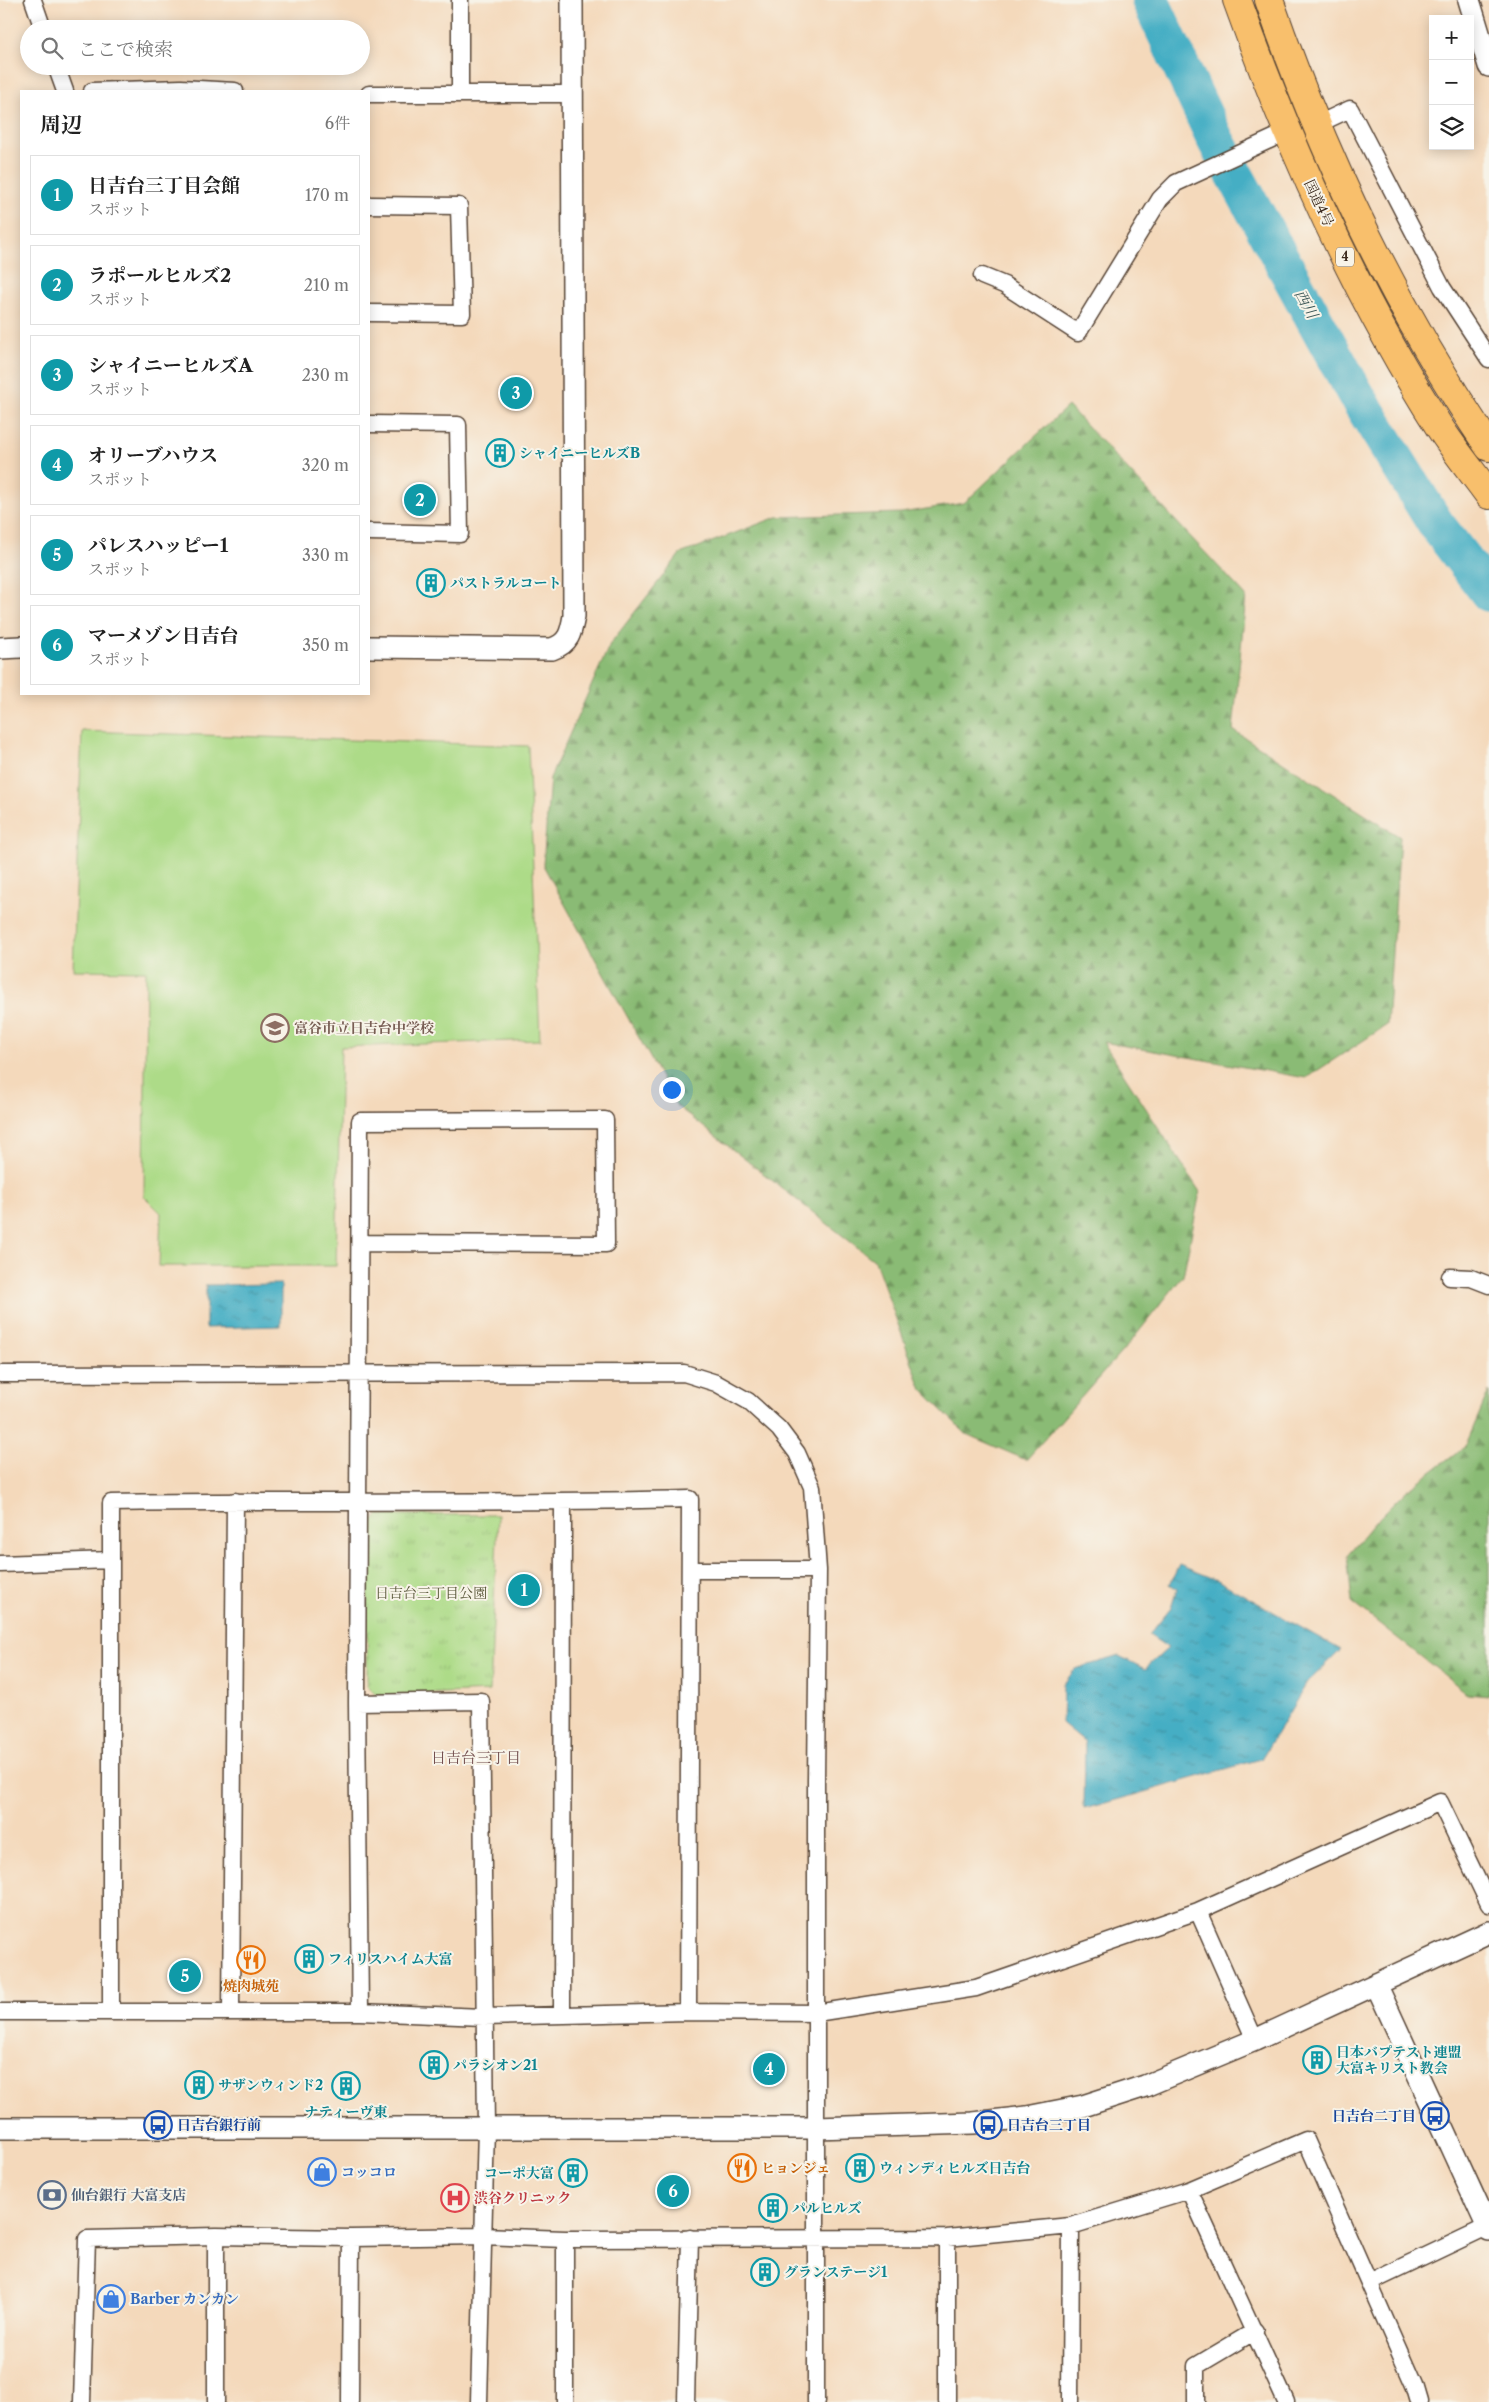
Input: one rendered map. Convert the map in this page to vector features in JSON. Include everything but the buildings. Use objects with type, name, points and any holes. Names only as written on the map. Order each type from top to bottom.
[{"type":"highway","name":"国道4号","points":[[1238,0],[1289,132],[1346,260],[1391,344],[1440,428],[1489,495]]},
{"type":"highway","name":"国道4号","points":[[1269,0],[1316,125],[1354,212],[1400,302],[1449,388],[1489,448]]},
{"type":"street","points":[[33,0],[40,20]]},
{"type":"street","points":[[460,0],[460,94]]},
{"type":"street","points":[[370,647],[552,649],[562,645],[571,635],[574,616],[572,0]]},
{"type":"street","points":[[1469,0],[1489,66]]},
{"type":"street","points":[[59,75],[64,90]]},
{"type":"street","points":[[122,90],[181,88],[217,90]]},
{"type":"street","points":[[370,94],[572,94]]},
{"type":"street","points":[[1316,125],[1350,109],[1442,287],[1489,359]]},
{"type":"street","points":[[982,276],[1004,285],[1078,333],[1160,200],[1176,183],[1289,132]]},
{"type":"street","points":[[370,205],[459,206],[462,314],[370,313]]},
{"type":"street","points":[[370,424],[458,425],[460,534],[370,532]]},
{"type":"street","points":[[0,648],[20,647]]},
{"type":"street","points":[[360,1243],[606,1244],[605,1120],[360,1121],[357,1703],[360,2012]]},
{"type":"street","points":[[1450,1277],[1471,1278],[1489,1285]]},
{"type":"street","points":[[0,1374],[684,1373],[716,1382],[748,1401],[779,1429],[797,1452],[812,1487],[818,1570],[816,2013],[818,2238],[816,2402]]},
{"type":"street","points":[[111,2012],[111,1503],[235,1501],[564,1502],[690,1499],[688,2012]]},
{"type":"street","points":[[230,2012],[235,1501]]},
{"type":"street","points":[[562,2015],[564,1502]]},
{"type":"street","points":[[0,1564],[110,1560]]},
{"type":"street","points":[[690,1570],[818,1570]]},
{"type":"street","points":[[357,1703],[481,1701],[483,2017],[486,2127],[479,2402]]},
{"type":"street","points":[[0,2012],[360,2012],[483,2017],[688,2012],[816,2013],[976,1988],[1198,1911],[1440,1802],[1489,1904]]},
{"type":"street","points":[[1198,1911],[1255,2040]]},
{"type":"street","points":[[0,2128],[816,2128],[973,2123],[1027,2117],[1074,2108],[1145,2086],[1255,2040],[1489,1932]]},
{"type":"street","points":[[1369,2283],[1488,2227],[1376,1984]]},
{"type":"street","points":[[82,2402],[86,2239],[216,2236],[350,2238],[484,2236],[565,2239],[947,2238],[1071,2226],[1189,2190],[1306,2140],[1414,2385],[1419,2402]]},
{"type":"street","points":[[1189,2190],[1286,2402]]},
{"type":"street","points":[[1070,2402],[1071,2226]]},
{"type":"street","points":[[216,2236],[216,2402]]},
{"type":"street","points":[[350,2238],[350,2402]]},
{"type":"street","points":[[686,2402],[690,2238]]},
{"type":"street","points":[[947,2238],[947,2402]]},
{"type":"street","points":[[564,2402],[565,2239]]},
{"type":"street","points":[[1196,2402],[1196,2366],[1255,2331]]},
{"type":"green space","points":[[1068,406],[1246,596],[1233,730],[1400,837],[1387,1025],[1306,1078],[1103,1042],[1200,1192],[1183,1276],[1133,1339],[1026,1460],[966,1434],[922,1390],[875,1261],[677,1106],[543,865],[550,778],[610,644],[680,554],[777,517],[901,513],[964,503]]},
{"type":"green space","points":[[82,731],[528,746],[540,1040],[341,1047],[336,1266],[159,1266],[161,1213],[144,1196],[146,971],[73,970]]},
{"type":"green space","points":[[1489,1391],[1489,1695],[1467,1693],[1352,1602],[1347,1555],[1375,1522],[1406,1491],[1465,1447]]},
{"type":"green space","name":"日吉台三丁目公園","points":[[379,1515],[498,1515],[490,1691],[377,1696],[367,1686],[368,1527]]},
{"type":"water","points":[[281,1284],[281,1326],[206,1328],[206,1285]]},
{"type":"water","points":[[1179,1565],[1219,1581],[1341,1650],[1307,1683],[1261,1759],[1084,1809],[1085,1742],[1062,1723],[1063,1685],[1075,1669],[1119,1656],[1145,1669],[1168,1648],[1149,1635],[1171,1608],[1177,1589],[1170,1584]]},
{"type":"waterway","name":"西川","points":[[1150,0],[1216,141],[1355,393],[1435,523],[1489,593]]},
{"type":"place","name":"シャイニーヒルズA","points":[[516,393]]},
{"type":"place","name":"シャイニーヒルズB","points":[[500,453]]},
{"type":"place","name":"ラポールヒルズ2","points":[[420,500]]},
{"type":"place","name":"パストラルコート","points":[[431,583]]},
{"type":"place","name":"富谷市立日吉台中学校","points":[[275,1028]]},
{"type":"place","name":"日吉台三丁目会館","points":[[524,1590]]},
{"type":"place","name":"フィリスハイム大富","points":[[309,1959]]},
{"type":"place","name":"焼肉城苑","points":[[251,1960]]},
{"type":"place","name":"パレスハッピー1","points":[[185,1976]]},
{"type":"place","name":"日本バプテスト連盟 大富キリスト教会","points":[[1317,2060]]},
{"type":"place","name":"パラシオン21","points":[[434,2065]]},
{"type":"place","name":"オリーブハウス","points":[[769,2069]]},
{"type":"place","name":"サザンウィンド2","points":[[199,2085]]},
{"type":"place","name":"ナティーヴ東","points":[[346,2086]]},
{"type":"place","name":"日吉台二丁目","points":[[1435,2116]]},
{"type":"place","name":"日吉台銀行前","points":[[158,2125]]},
{"type":"place","name":"日吉台三丁目","points":[[988,2125]]},
{"type":"place","name":"ヒョンジェ","points":[[742,2168]]},
{"type":"place","name":"ウィンディヒルズ日吉台","points":[[860,2168]]},
{"type":"place","name":"コッコロ","points":[[322,2172]]},
{"type":"place","name":"コーポ大富","points":[[573,2173]]},
{"type":"place","name":"マーメゾン日吉台","points":[[673,2191]]},
{"type":"place","name":"仙台銀行 大富支店","points":[[52,2195]]},
{"type":"place","name":"渋谷クリニック","points":[[455,2198]]},
{"type":"place","name":"パルヒルズ","points":[[773,2208]]},
{"type":"place","name":"グランステージ1","points":[[765,2272]]},
{"type":"place","name":"Barber カンカン","points":[[111,2299]]},
{"type":"district","name":"日吉台三丁目","points":[[476,1758]]}]
